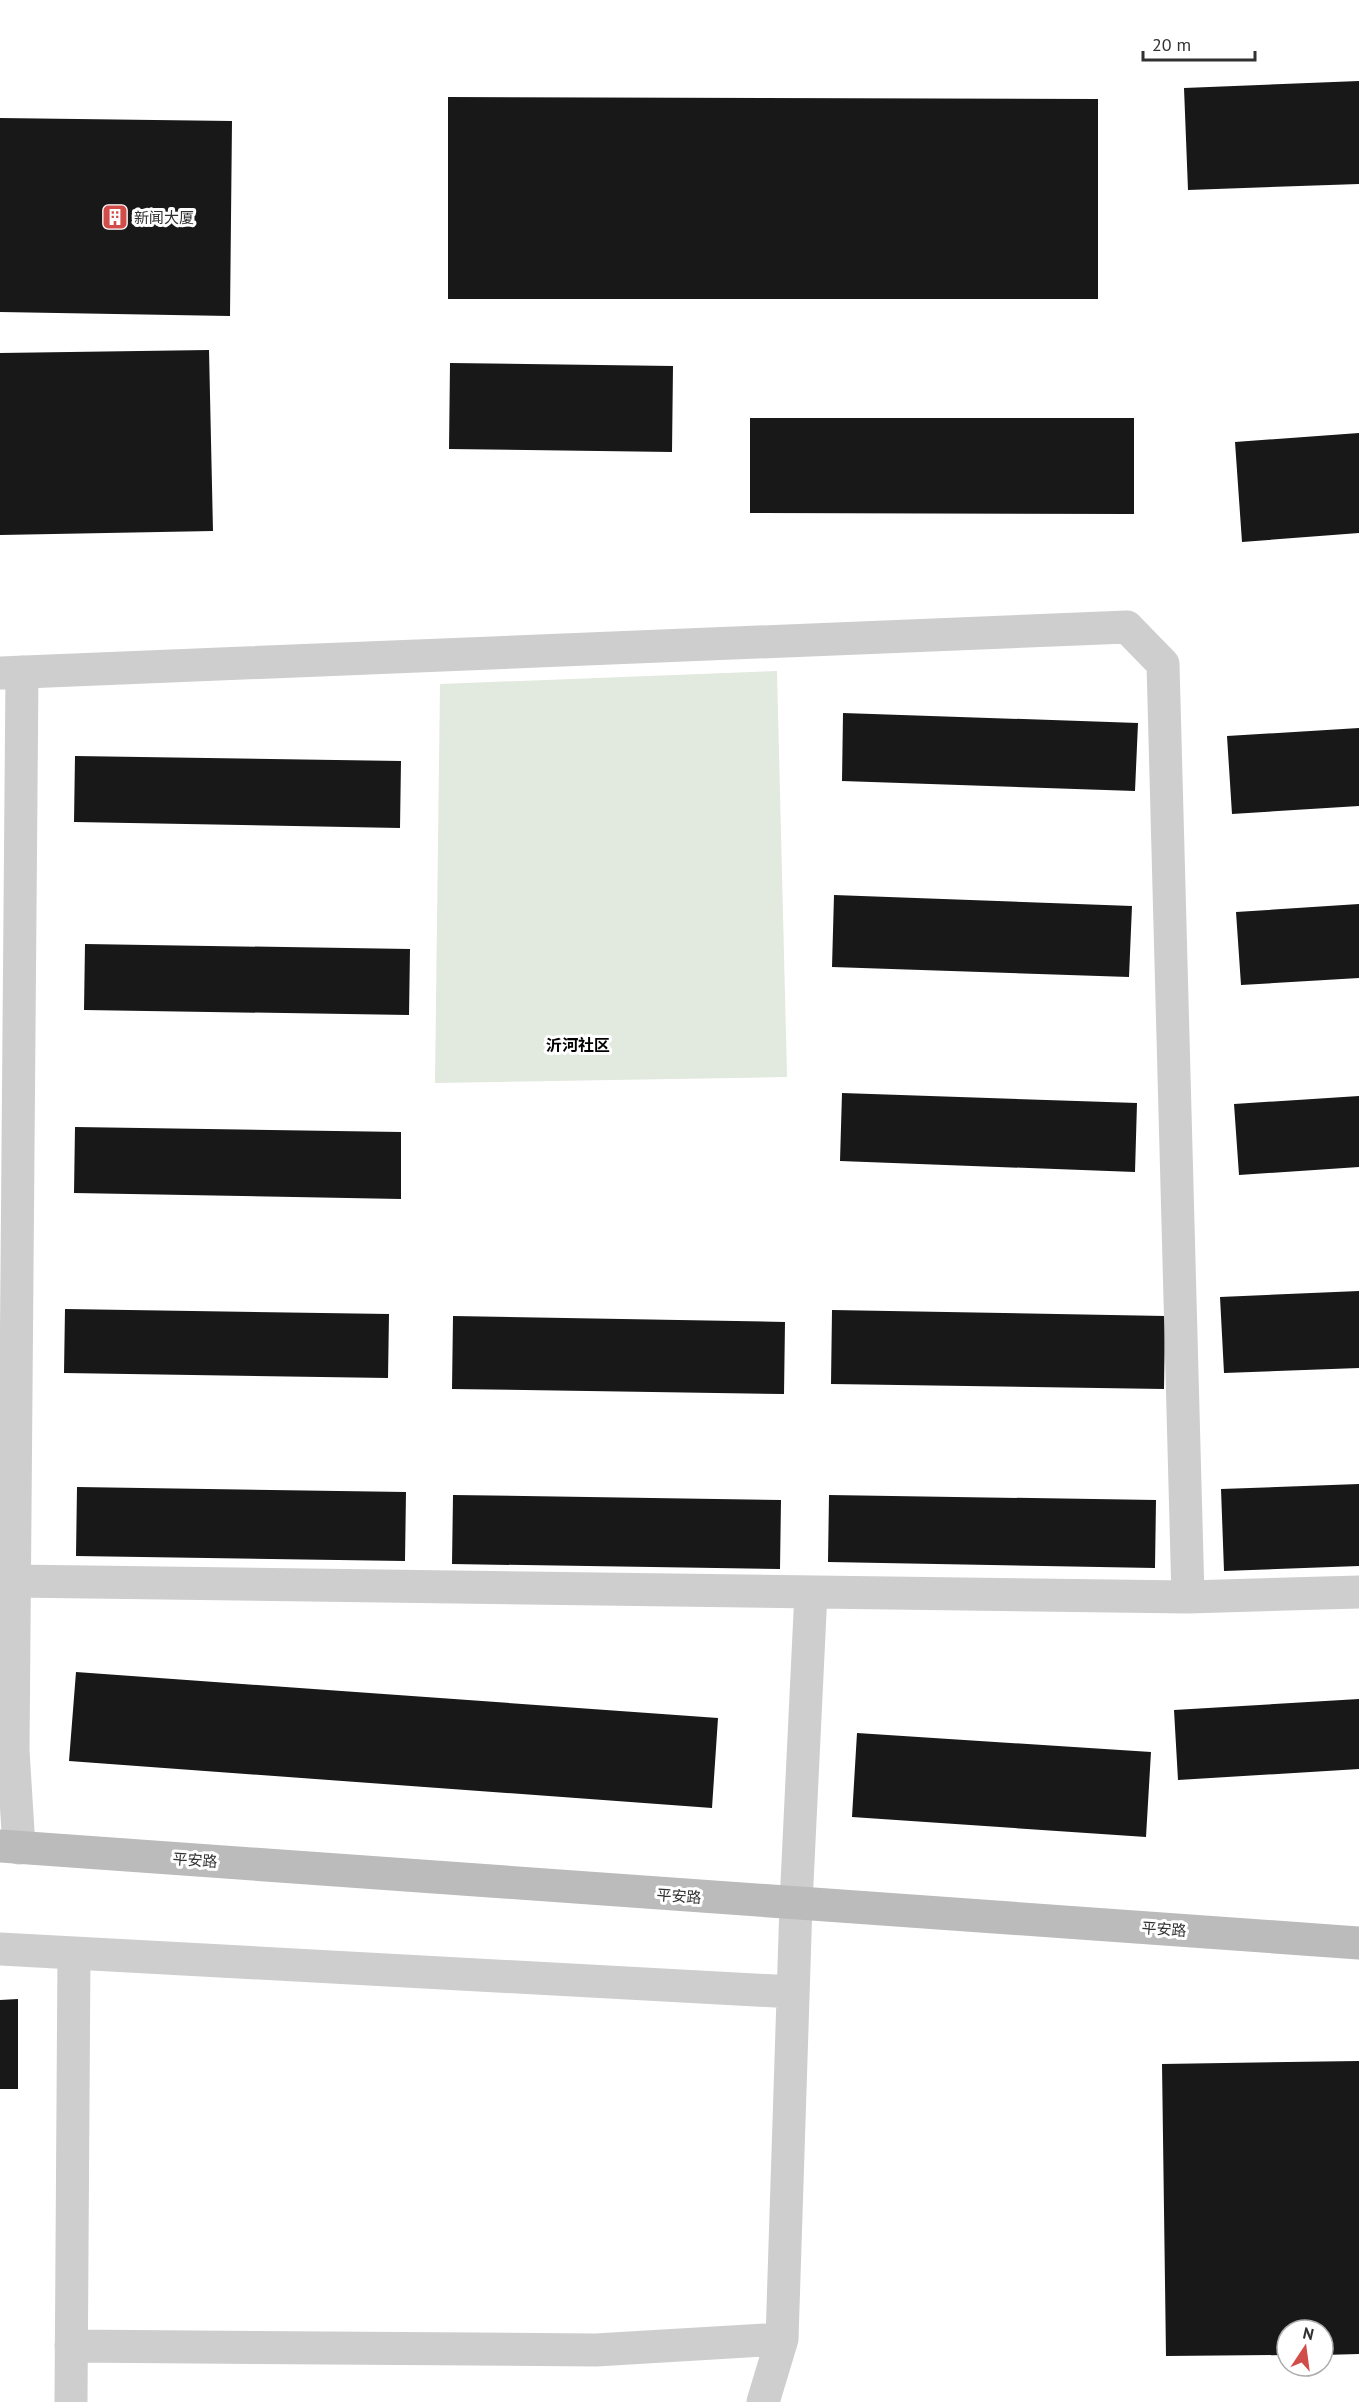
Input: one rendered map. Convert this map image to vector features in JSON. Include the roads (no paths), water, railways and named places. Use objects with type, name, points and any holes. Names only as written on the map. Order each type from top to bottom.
[{"type":"main road","name":"平安路","points":[[9,1847],[1359,1943]]},
{"type":"street","points":[[9,1847],[13,1750],[14,1581],[11,672],[1127,627],[1163,664],[1188,1598]]},
{"type":"street","points":[[14,1581],[1188,1598],[1359,1592]]},
{"type":"street","points":[[763,2402],[782,2339],[796,1904],[811,1592]]},
{"type":"street","points":[[0,1949],[794,1992]]},
{"type":"street","points":[[71,2402],[74,1953]]},
{"type":"street","points":[[71,2346],[596,2350],[782,2339]]},
{"type":"place","name":"新闻大厦","points":[[115,217]]},
{"type":"district","name":"沂河社区","points":[[578,1045]]}]
